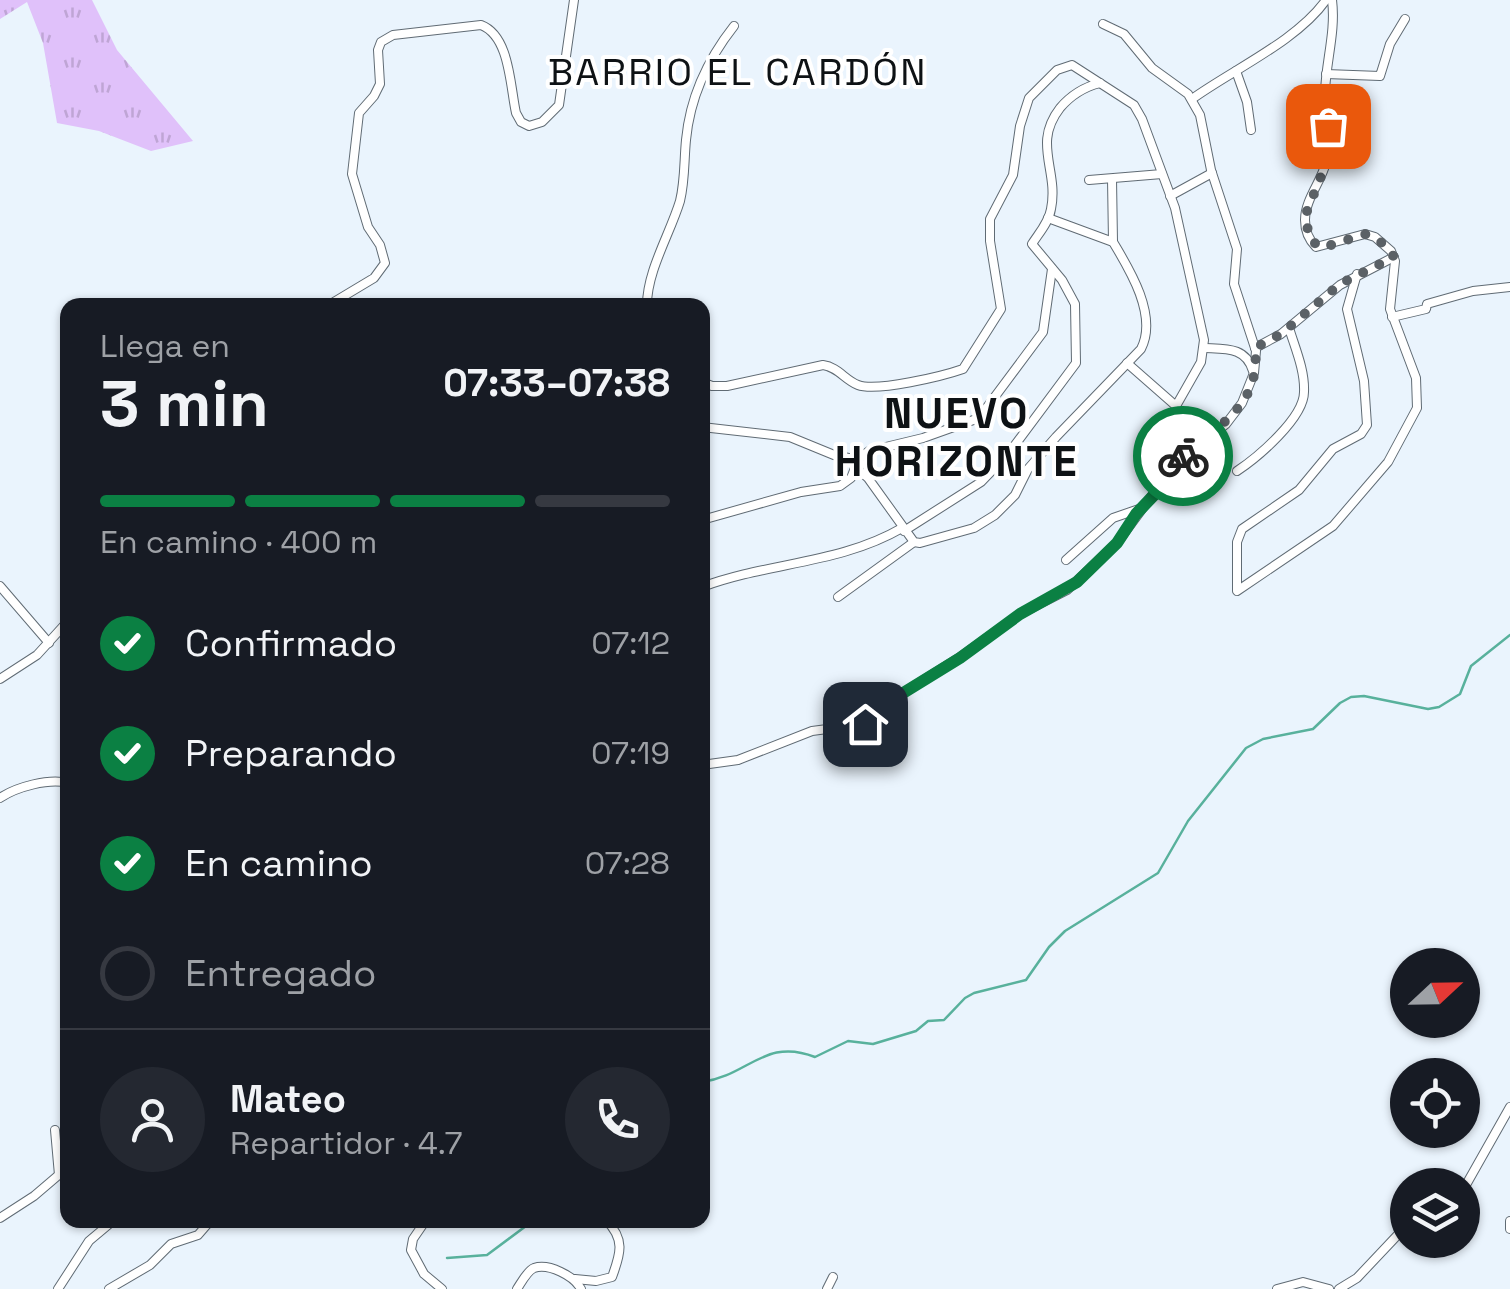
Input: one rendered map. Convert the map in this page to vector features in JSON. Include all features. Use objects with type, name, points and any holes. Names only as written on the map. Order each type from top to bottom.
[{"type":"street","points":[[341,298],[374,278],[385,263],[380,245],[368,227],[352,174],[359,112],[380,84],[381,42],[393,35],[481,25],[490,28],[501,42],[516,112],[521,122],[529,126],[542,122],[559,105],[574,0]]},
{"type":"street","points":[[1192,99],[1254,61],[1329,0]]},
{"type":"street","points":[[1329,0],[1332,38],[1326,74],[1328,152],[1322,178],[1306,209],[1308,235],[1313,244],[1322,248],[1365,234],[1384,244],[1394,257],[1392,317],[1418,390],[1414,417],[1388,462],[1328,532],[1237,591],[1240,533],[1299,490],[1333,449],[1360,434],[1367,425],[1364,381],[1347,309],[1357,274]]},
{"type":"street","points":[[1326,74],[1380,76],[1390,44],[1405,19]]},
{"type":"street","points":[[710,765],[738,760],[812,731],[865,724],[895,698],[960,658],[1020,614],[1067,590],[1109,552],[1176,463],[1232,418],[1242,404],[1254,373],[1255,348],[1234,284],[1237,249],[1212,173],[1205,130],[1192,99],[1180,86],[1152,68],[1124,34],[1103,24]]},
{"type":"street","points":[[648,298],[682,193],[686,133],[696,92],[734,26]]},
{"type":"street","points":[[710,383],[727,386],[823,365],[833,366],[856,384],[880,387],[963,370],[1001,309],[990,218],[1013,175],[1020,126],[1029,98],[1039,85],[1067,66],[1082,69],[1138,110],[1170,196],[1204,348],[1196,373],[1176,406],[1127,363]]},
{"type":"street","points":[[1236,71],[1247,102],[1251,130]]},
{"type":"street","points":[[710,584],[870,546],[982,482],[1009,453],[1077,359],[1077,314],[1070,294],[1032,244],[1052,204],[1046,132],[1067,100],[1100,83]]},
{"type":"street","points":[[1170,196],[1212,173]]},
{"type":"street","points":[[1089,180],[1162,174]]},
{"type":"street","points":[[710,428],[790,437],[857,464],[914,542],[974,528],[1015,495],[1028,469],[1144,343],[1145,316],[1134,283],[1113,242],[1112,179]]},
{"type":"street","points":[[1048,218],[1113,242]]},
{"type":"street","points":[[1255,348],[1289,328],[1328,293],[1357,274],[1394,257]]},
{"type":"street","points":[[710,518],[801,492],[840,486],[851,478],[857,464],[870,451],[924,438],[982,415],[1043,332],[1052,268]]},
{"type":"street","points":[[1392,317],[1426,309],[1427,304],[1473,290],[1510,286]]},
{"type":"street","points":[[1237,470],[1269,445],[1302,403],[1303,379],[1289,328]]},
{"type":"street","points":[[1204,348],[1242,353],[1254,373]]},
{"type":"street","points":[[1066,560],[1114,518],[1141,509]]},
{"type":"street","points":[[838,597],[914,542]]},
{"type":"street","points":[[0,586],[50,642]]},
{"type":"street","points":[[0,680],[26,665],[60,630]]},
{"type":"street","points":[[50,642],[60,640]]},
{"type":"street","points":[[0,798],[60,782]]},
{"type":"street","points":[[1476,1168],[1510,1107]]},
{"type":"street","points":[[0,1218],[58,1175],[55,1130]]},
{"type":"street","points":[[1510,1221],[1510,1229]]},
{"type":"street","points":[[58,1289],[90,1241],[105,1228]]},
{"type":"street","points":[[109,1289],[150,1264],[171,1244],[198,1235],[204,1228]]},
{"type":"street","points":[[421,1228],[411,1250],[424,1274],[442,1289]]},
{"type":"street","points":[[516,1289],[535,1268],[579,1286],[612,1277],[621,1243],[613,1228]]},
{"type":"street","points":[[1339,1289],[1358,1278],[1390,1243]]},
{"type":"street","points":[[827,1289],[833,1276]]},
{"type":"street","points":[[1277,1289],[1295,1282],[1324,1288]]},
{"type":"green space","points":[[0,0],[92,0],[117,50],[193,141],[151,151],[99,131],[57,123],[43,43],[27,2],[0,19]]},
{"type":"waterway","points":[[710,1080],[769,1055],[798,1052],[815,1057],[848,1041],[873,1044],[916,1031],[928,1021],[944,1020],[974,993],[1026,980],[1065,931],[1158,873],[1188,821],[1246,748],[1263,739],[1313,729],[1351,697],[1428,709],[1439,707],[1460,694],[1471,666],[1510,635]]},
{"type":"waterway","points":[[447,1258],[487,1255],[523,1228]]},
{"type":"way so far","points":[[1183,456],[1226,424],[1242,404],[1254,373],[1255,348],[1281,334],[1340,284],[1394,257],[1384,244],[1365,234],[1322,248],[1310,240],[1306,209],[1326,164],[1328,126]]},
{"type":"district","name":"BARRIO EL CARDÓN","points":[[738,72]]},
{"type":"district","name":"NUEVO HORIZONTE","points":[[957,437]]},
{"type":"route","points":[[865,724],[895,698],[960,658],[1020,614],[1077,582],[1117,543],[1183,456]]}]
